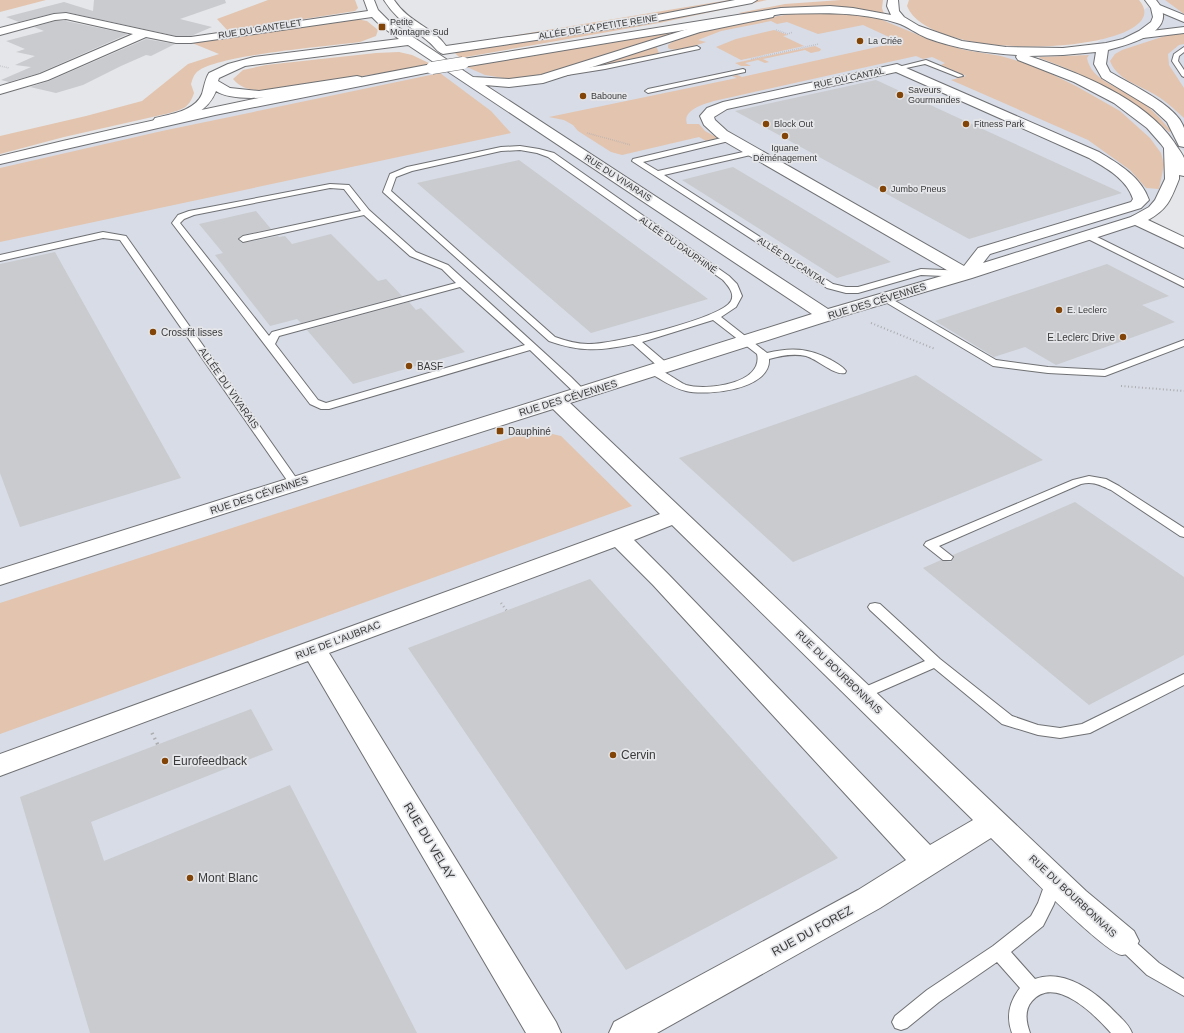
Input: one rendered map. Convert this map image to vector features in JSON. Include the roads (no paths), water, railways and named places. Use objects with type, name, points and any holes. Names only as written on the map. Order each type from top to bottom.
[{"type":"street","points":[[369,0],[375,13]]},
{"type":"street","name":"ALLÉE DE LA PETITE REINE","points":[[389,0],[406,21],[434,39],[440,44],[443,50],[642,21],[752,0]]},
{"type":"street","points":[[612,38],[750,8],[805,0]]},
{"type":"street","points":[[893,0],[892,6],[894,13],[902,21]]},
{"type":"street","points":[[1153,4],[1184,19]]},
{"type":"street","points":[[1142,35],[1157,21],[1159,14],[1153,4]]},
{"type":"street","points":[[0,160],[137,128],[432,68],[781,11],[830,9],[853,11],[902,21],[929,35],[945,40],[969,46],[1006,51],[1064,51],[1103,46],[1122,42],[1142,35],[1184,30]]},
{"type":"street","points":[[500,100],[504,93],[530,82],[698,29],[756,18],[781,11]]},
{"type":"street","name":"RUE DU GANTELET","points":[[0,32],[61,16],[176,40],[191,40],[375,13]]},
{"type":"street","name":"RUE DU VIVARAIS","points":[[375,13],[379,19],[410,41],[826,316]]},
{"type":"street","points":[[0,90],[44,77],[145,33]]},
{"type":"street","points":[[137,128],[198,109],[205,103],[213,83],[213,76],[240,63],[410,41]]},
{"type":"street","points":[[1103,46],[1099,60],[1100,68],[1106,75],[1158,106],[1184,131]]},
{"type":"street","points":[[1006,51],[1046,65],[1089,84],[1129,107],[1146,120],[1159,133],[1177,145]]},
{"type":"street","name":"RUE DU CANTAL","points":[[897,68],[1094,155],[1121,172],[1140,194],[1141,200],[1136,205],[984,251],[966,274],[730,138],[709,122],[707,116],[712,110],[773,94],[897,68]]},
{"type":"street","points":[[213,83],[222,90],[229,92],[264,95],[330,84],[380,78]]},
{"type":"street","points":[[470,80],[509,83],[530,82]]},
{"type":"street","points":[[1173,120],[1177,145],[1184,172]]},
{"type":"street","name":"RUE DES CÉVENNES","points":[[0,577],[826,316],[966,274],[1136,220],[1154,210],[1162,202],[1172,179],[1177,145]]},
{"type":"street","points":[[1136,220],[1184,243]]},
{"type":"street","name":"RUE DU BOURBONNAIS","points":[[557,402],[863,694],[994,822],[1054,879],[1123,941]]},
{"type":"street","name":"RUE DE L'AUBRAC","points":[[0,765],[676,516]]},
{"type":"street","points":[[618,538],[661,580],[927,862]]},
{"type":"street","name":"RUE DU VELAY","points":[[314,650],[544,1033]]},
{"type":"street","name":"RUE DU FOREZ","points":[[626,1033],[869,899],[994,822]]},
{"type":"lane","points":[[664,40],[662,50],[667,54]]},
{"type":"lane","points":[[558,74],[591,70],[697,48]]},
{"type":"lane","points":[[1184,49],[1176,55],[1175,61],[1184,75]]},
{"type":"lane","points":[[897,68],[926,62],[960,76]]},
{"type":"lane","points":[[648,91],[744,70]]},
{"type":"lane","name":"ALLÉE DU CANTAL","points":[[730,138],[636,160],[830,286],[846,290],[858,290],[921,272],[966,274]]},
{"type":"lane","name":"ALLÉE DU DAUPHINÉ","points":[[635,341],[608,346],[583,348],[562,344],[552,339],[387,192],[393,176],[410,169],[514,147],[540,150],[551,155],[734,285],[737,299],[734,306],[727,311],[714,316]]},
{"type":"lane","points":[[657,174],[752,152]]},
{"type":"lane","points":[[531,346],[326,407],[314,402],[176,223],[181,217],[192,213],[330,186],[346,187],[366,212],[413,254],[445,267],[462,284],[531,346],[582,394]]},
{"type":"lane","points":[[243,239],[366,212]]},
{"type":"lane","name":"ALLÉE DU VIVARAIS","points":[[0,258],[103,235],[123,238],[295,484]]},
{"type":"lane","points":[[1087,235],[1184,284]]},
{"type":"lane","points":[[270,344],[275,334],[462,284]]},
{"type":"lane","points":[[885,298],[993,363],[1048,370],[1105,373],[1184,343]]},
{"type":"lane","points":[[714,316],[747,341],[764,357],[760,371],[748,380],[733,386],[712,390],[687,389],[659,369],[635,341],[714,316]]},
{"type":"lane","points":[[764,357],[792,350],[804,351],[815,355],[841,371]]},
{"type":"lane","points":[[947,557],[930,545],[1078,482],[1089,479],[1102,482],[1115,488],[1184,533]]},
{"type":"lane","points":[[875,607],[935,662],[1007,720],[1038,730],[1060,733],[1085,729],[1184,679]]},
{"type":"lane","points":[[863,694],[935,662]]},
{"type":"lane","points":[[901,1022],[933,996],[998,951],[1037,921],[1046,904],[1054,879]]},
{"type":"lane","points":[[1123,941],[1153,969],[1184,988]]},
{"type":"lane","points":[[998,951],[1031,988]]},
{"type":"lane","points":[[1021,1033],[1017,1024],[1020,1002],[1031,988],[1045,984],[1064,986],[1083,996],[1096,1005],[1123,1033]]},
{"type":"place","name":"Petite Montagne Sud","points":[[382,27]]},
{"type":"place","name":"La Criée","points":[[860,41]]},
{"type":"place","name":"Saveurs Gourmandes","points":[[900,95]]},
{"type":"place","name":"Baboune","points":[[583,96]]},
{"type":"place","name":"Block Out","points":[[766,124]]},
{"type":"place","name":"Fitness Park","points":[[966,124]]},
{"type":"place","name":"Iguane Déménagement","points":[[785,136]]},
{"type":"place","name":"Jumbo Pneus","points":[[883,189]]},
{"type":"place","name":"E. Leclerc","points":[[1059,310]]},
{"type":"place","name":"Crossfit lisses","points":[[153,332]]},
{"type":"place","name":"E.Leclerc Drive","points":[[1123,337]]},
{"type":"place","name":"BASF","points":[[409,366]]},
{"type":"place","name":"Dauphiné","points":[[500,431]]},
{"type":"place","name":"Cervin","points":[[613,755]]},
{"type":"place","name":"Eurofeedback","points":[[165,761]]},
{"type":"place","name":"Mont Blanc","points":[[190,878]]}]
